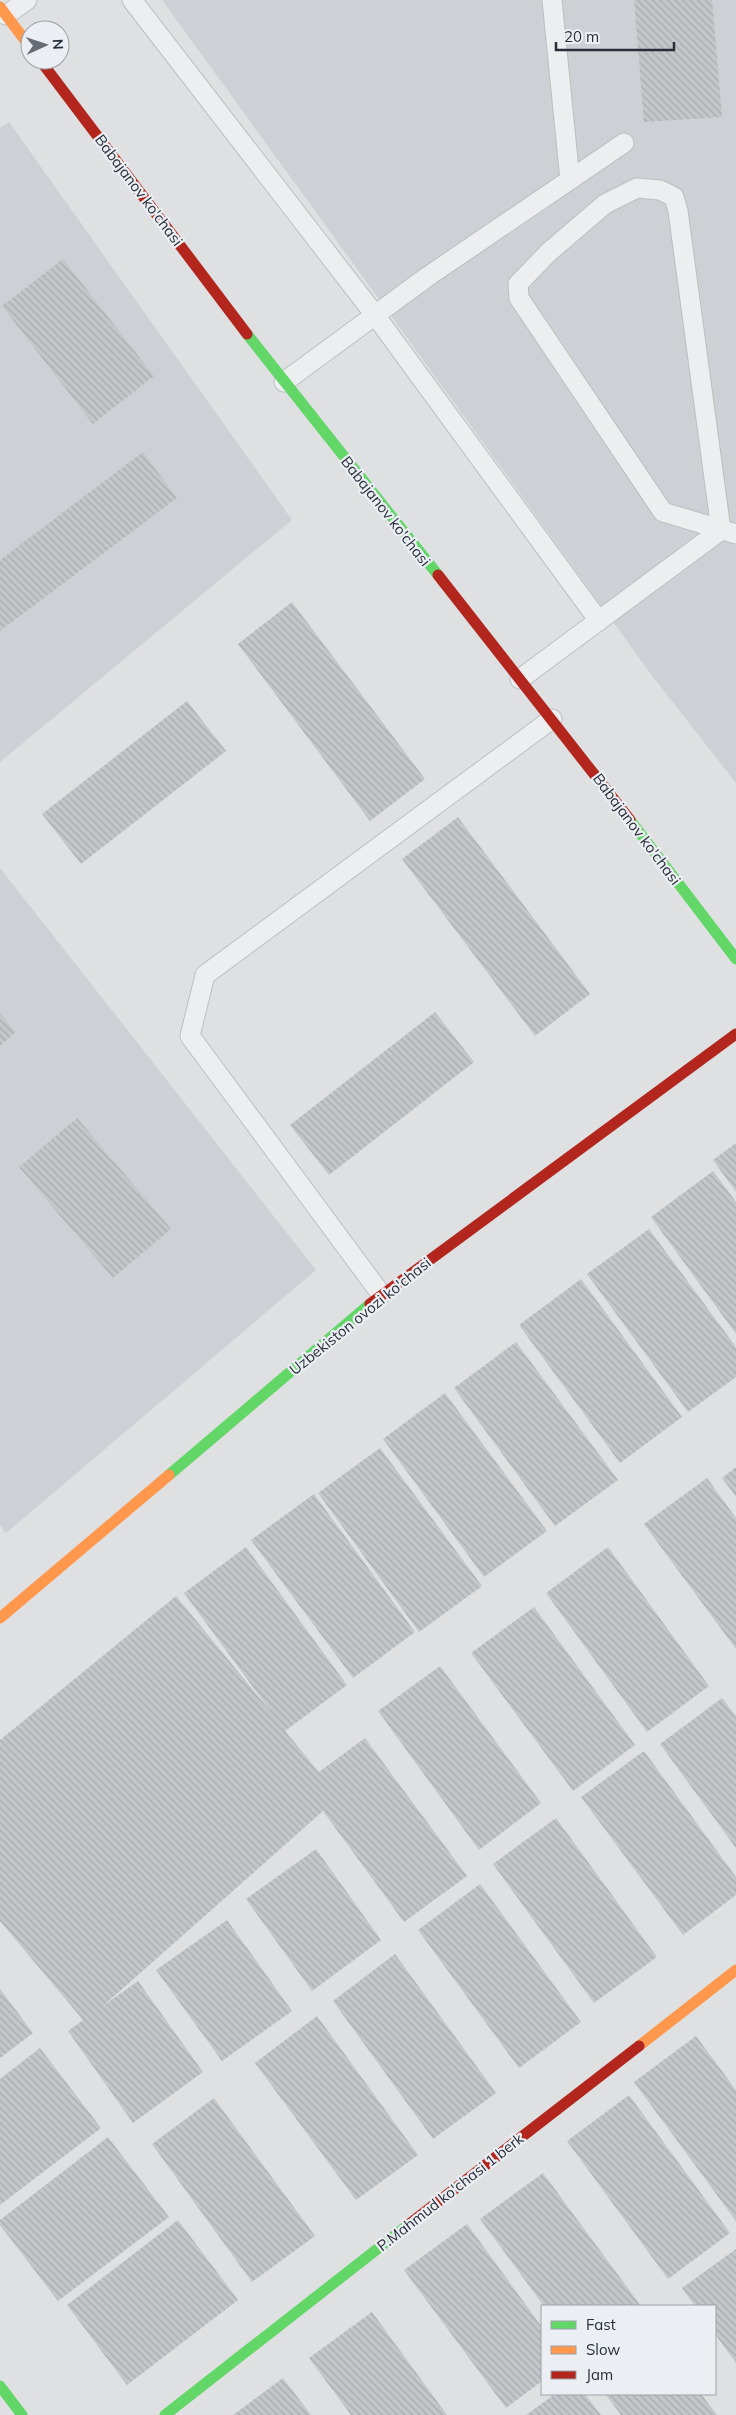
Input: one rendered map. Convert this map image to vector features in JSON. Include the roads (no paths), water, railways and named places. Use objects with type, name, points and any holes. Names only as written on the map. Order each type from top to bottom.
[{"type":"street","points":[[3,11],[20,34]]},
{"type":"street","name":"Babajanov ko'chasi","points":[[48,70],[284,382],[552,719],[736,959]]},
{"type":"street","name":"Uzbekiston ovozi ko'chasi","points":[[0,1618],[381,1294],[736,1034]]},
{"type":"street","name":"P.Mahmud ko'chasi 1 berk","points":[[165,2415],[736,1970]]},
{"type":"street","points":[[0,2386],[22,2415]]},
{"type":"lane","points":[[3,11],[27,0]]},
{"type":"lane","points":[[132,0],[375,315],[599,621]]},
{"type":"lane","points":[[552,0],[570,180]]},
{"type":"lane","points":[[284,382],[427,277],[624,143]]},
{"type":"lane","points":[[637,188],[660,190],[674,197],[678,210],[729,532],[663,512],[518,298],[518,284],[549,252],[605,204],[637,188]]},
{"type":"lane","points":[[520,679],[599,621],[729,532]]},
{"type":"lane","points":[[381,1294],[190,1036],[205,975],[552,719]]}]
